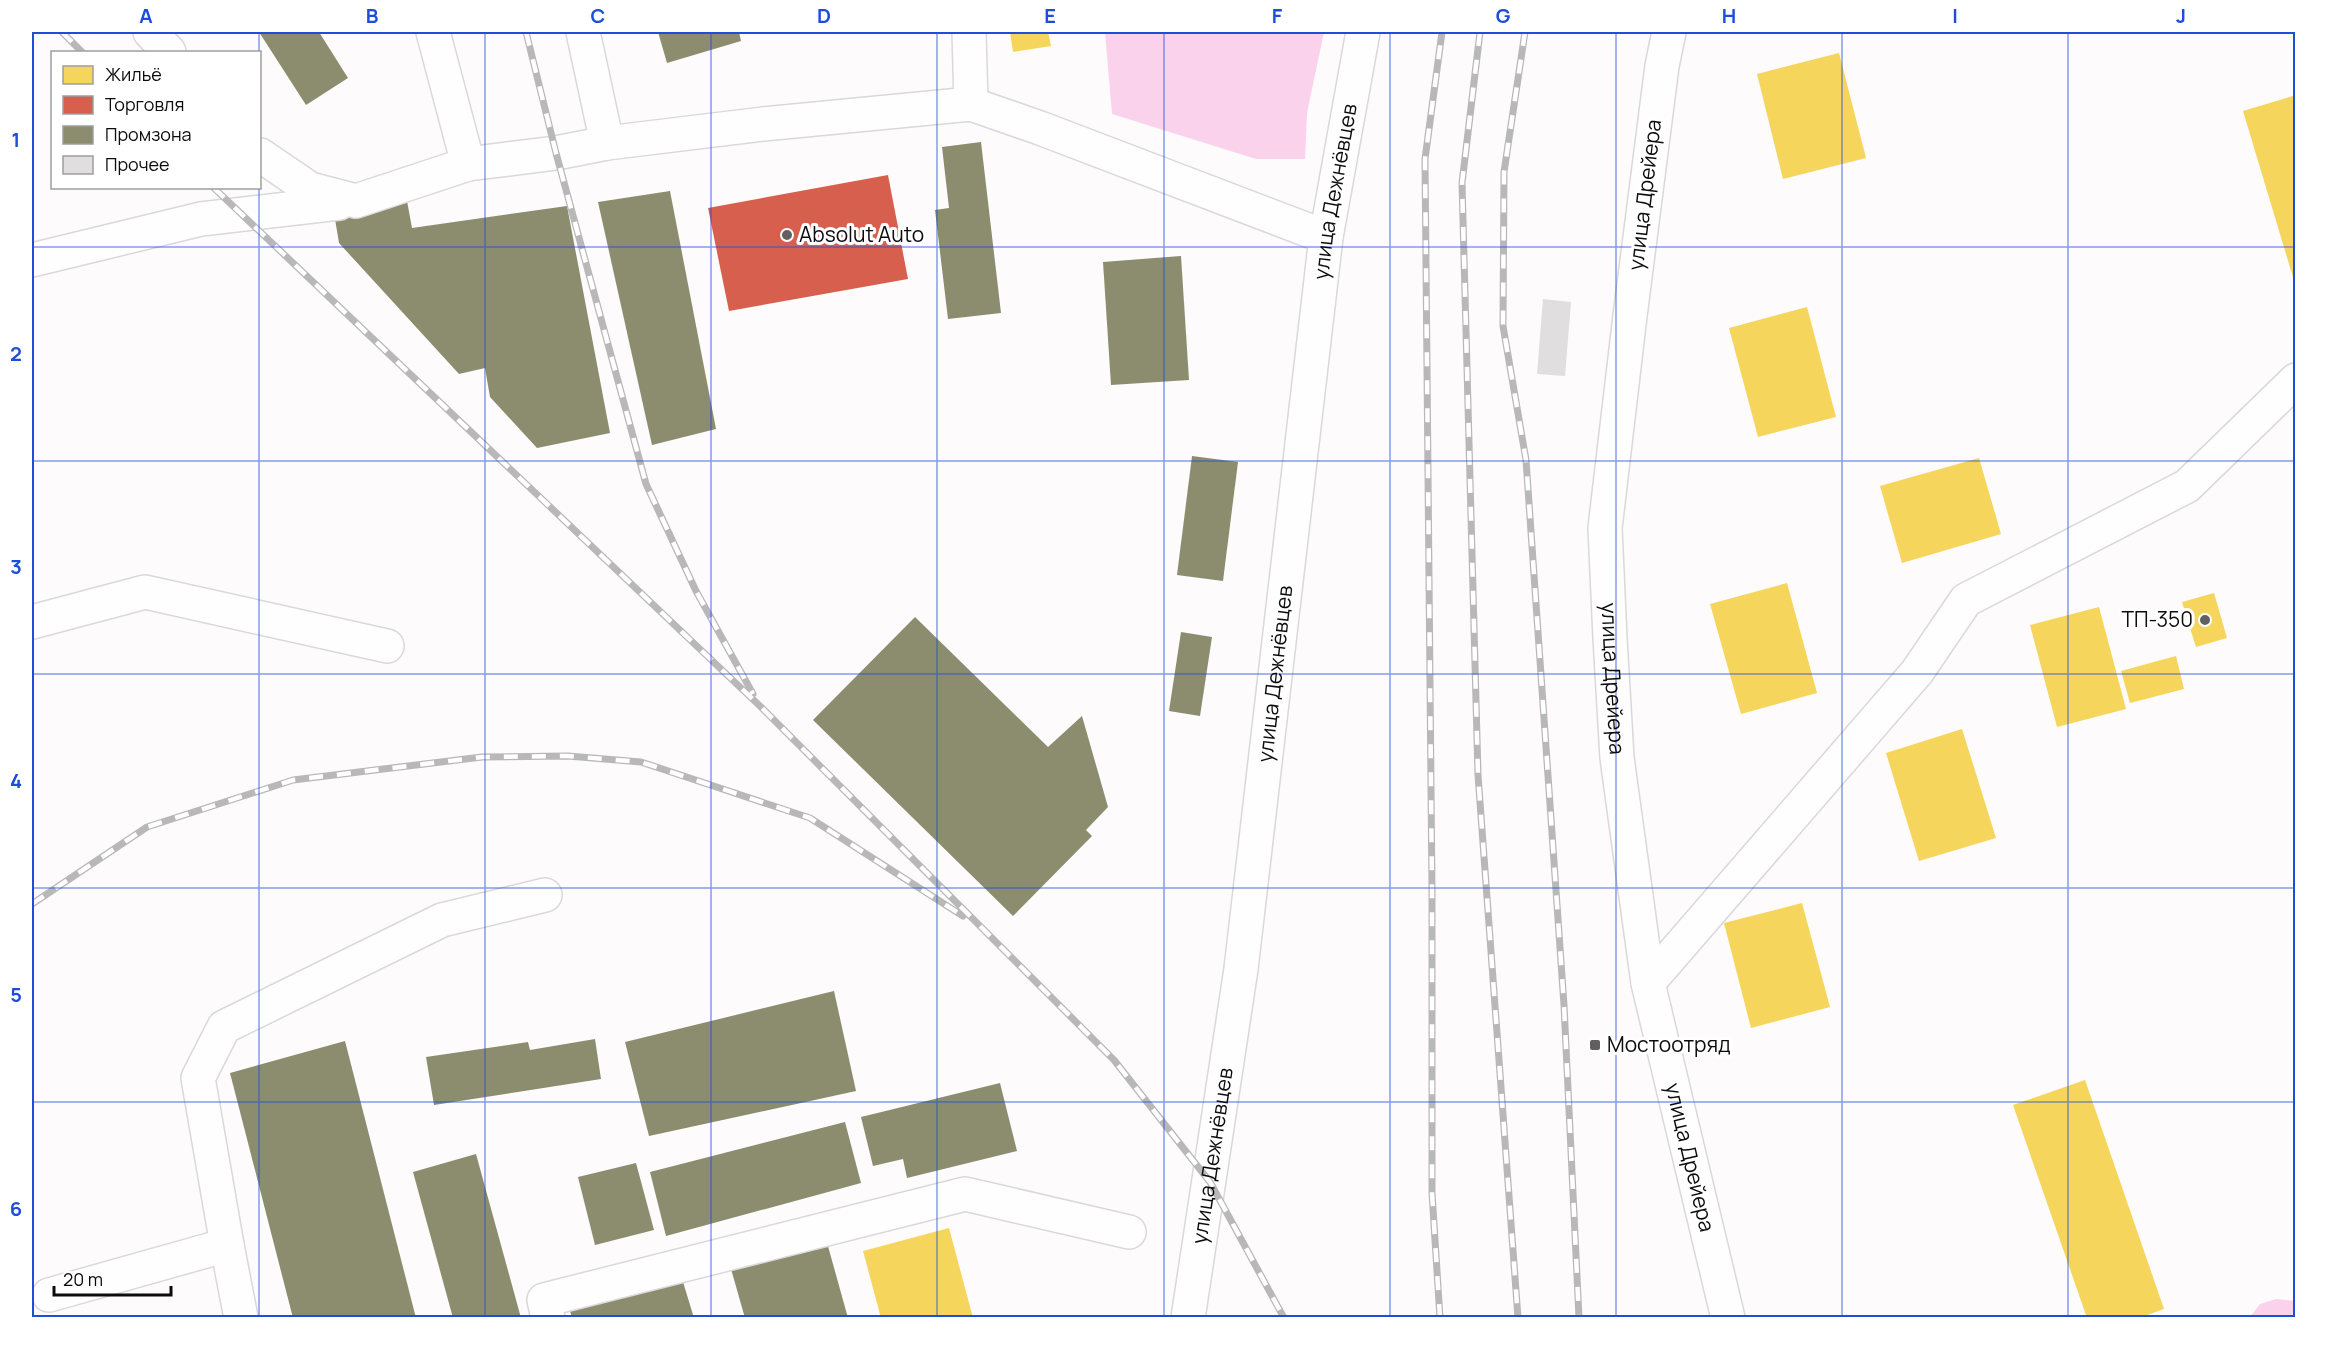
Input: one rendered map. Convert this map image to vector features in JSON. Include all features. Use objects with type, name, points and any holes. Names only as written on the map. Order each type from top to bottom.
[{"type":"main road","points":[[150,32],[168,51]]},
{"type":"main road","points":[[433,32],[468,164]]},
{"type":"main road","points":[[584,32],[607,143]]},
{"type":"main road","points":[[969,32],[971,104]]},
{"type":"main road","name":"улица Дежнёвцев","points":[[1188,1317],[1241,969],[1326,237],[1363,32]]},
{"type":"main road","name":"улица Дрейера","points":[[1670,32],[1662,66],[1605,528],[1617,758],[1648,983],[1728,1317]]},
{"type":"main road","points":[[32,260],[201,219],[356,201],[468,164],[556,153],[607,143],[763,124],[971,104],[1326,237]]},
{"type":"main road","points":[[261,155],[310,189],[356,201]]},
{"type":"main road","points":[[1648,983],[1917,672],[1966,600],[2187,486],[2295,380]]},
{"type":"main road","points":[[32,622],[145,592],[387,646]]},
{"type":"main road","points":[[241,1317],[226,1245],[198,1078],[224,1027],[441,920],[545,895]]},
{"type":"main road","points":[[548,1317],[544,1300],[965,1194],[1129,1232]]},
{"type":"main road","points":[[49,1295],[226,1245]]},
{"type":"shaded area","points":[[1105,32],[1324,32],[1307,113],[1305,159],[1256,159],[1112,114]]},
{"type":"shaded area","points":[[2276,1299],[2295,1301],[2295,1317],[2250,1317],[2260,1304]]},
{"type":"building: Жильё","points":[[1010,32],[1048,32],[1051,46],[1013,52]]},
{"type":"building: Жильё","points":[[1839,53],[1866,158],[1783,179],[1757,74]]},
{"type":"building: Жильё","points":[[2296,95],[2296,284],[2295,284],[2243,111]]},
{"type":"building: Жильё","points":[[1807,307],[1836,417],[1758,437],[1729,328]]},
{"type":"building: Жильё","points":[[1979,458],[2001,534],[1902,563],[1880,486]]},
{"type":"building: Жильё","points":[[1787,583],[1817,693],[1741,714],[1710,604]]},
{"type":"building: Жильё","name":"ТП-350","points":[[2214,593],[2227,638],[2196,647],[2182,602]]},
{"type":"building: Жильё","points":[[2099,607],[2126,709],[2057,727],[2030,625]]},
{"type":"building: Жильё","points":[[2176,656],[2184,689],[2130,703],[2121,671]]},
{"type":"building: Жильё","points":[[1962,729],[1996,838],[1919,861],[1886,753]]},
{"type":"building: Жильё","points":[[1802,903],[1830,1007],[1751,1028],[1724,923]]},
{"type":"building: Жильё","points":[[2085,1080],[2164,1309],[2139,1318],[2087,1318],[2013,1105]]},
{"type":"building: Жильё","points":[[949,1228],[973,1318],[881,1318],[863,1251]]},
{"type":"building: Торговля","points":[[888,175],[908,279],[729,311],[708,208]]},
{"type":"building: Промзона","points":[[259,32],[319,32],[348,78],[306,105]]},
{"type":"building: Промзона","points":[[658,32],[739,32],[741,41],[667,63]]},
{"type":"building: Промзона","points":[[981,142],[1001,313],[948,319],[935,210],[949,208],[942,147]]},
{"type":"building: Промзона","points":[[670,191],[716,429],[652,445],[598,202]]},
{"type":"building: Промзона","points":[[407,201],[412,228],[567,206],[610,433],[537,448],[490,397],[485,368],[459,374],[339,243],[334,213]]},
{"type":"building: Промзона","points":[[1181,256],[1189,380],[1111,385],[1103,262]]},
{"type":"building: Промзона","points":[[1192,456],[1238,462],[1223,581],[1177,575]]},
{"type":"building: Промзона","points":[[915,617],[1048,747],[1082,716],[1108,807],[1086,830],[1092,836],[1013,916],[813,720]]},
{"type":"building: Промзона","points":[[1181,632],[1212,637],[1200,716],[1169,711]]},
{"type":"building: Промзона","points":[[834,991],[856,1091],[649,1136],[625,1042]]},
{"type":"building: Промзона","points":[[595,1039],[601,1079],[434,1105],[426,1057],[528,1042],[530,1050]]},
{"type":"building: Промзона","points":[[345,1041],[416,1318],[293,1318],[230,1073]]},
{"type":"building: Промзона","points":[[1000,1083],[1017,1151],[907,1178],[903,1159],[873,1166],[861,1117]]},
{"type":"building: Промзона","points":[[845,1122],[861,1183],[666,1236],[650,1172]]},
{"type":"building: Промзона","points":[[476,1154],[521,1318],[453,1318],[413,1172]]},
{"type":"building: Промзона","points":[[636,1163],[654,1230],[595,1245],[578,1177]]},
{"type":"building: Промзона","points":[[821,1221],[848,1318],[745,1318],[725,1248]]},
{"type":"building: Промзона","points":[[683,1282],[694,1318],[572,1318],[570,1311]]},
{"type":"building: Прочее","points":[[1543,299],[1571,302],[1565,376],[1537,374]]},
{"type":"railway","points":[[62,32],[81,51]]},
{"type":"railway","points":[[526,32],[556,153],[646,484],[696,591],[753,694]]},
{"type":"railway","points":[[1440,1318],[1432,1193],[1432,892],[1425,159],[1442,32]]},
{"type":"railway","points":[[1480,32],[1462,183],[1478,775],[1518,1318]]},
{"type":"railway","points":[[1525,32],[1504,172],[1503,326],[1526,460],[1564,1005],[1579,1318]]},
{"type":"railway","points":[[215,189],[761,707],[1114,1060],[1210,1182],[1284,1318]]},
{"type":"railway","points":[[32,904],[147,827],[293,780],[482,757],[568,756],[641,762],[810,818],[963,916]]},
{"type":"place","name":"Absolut Auto","points":[[787,235]]},
{"type":"place","name":"ТП-350","points":[[2205,620]]},
{"type":"place","name":"Мостоотряд","points":[[1595,1045]]}]
